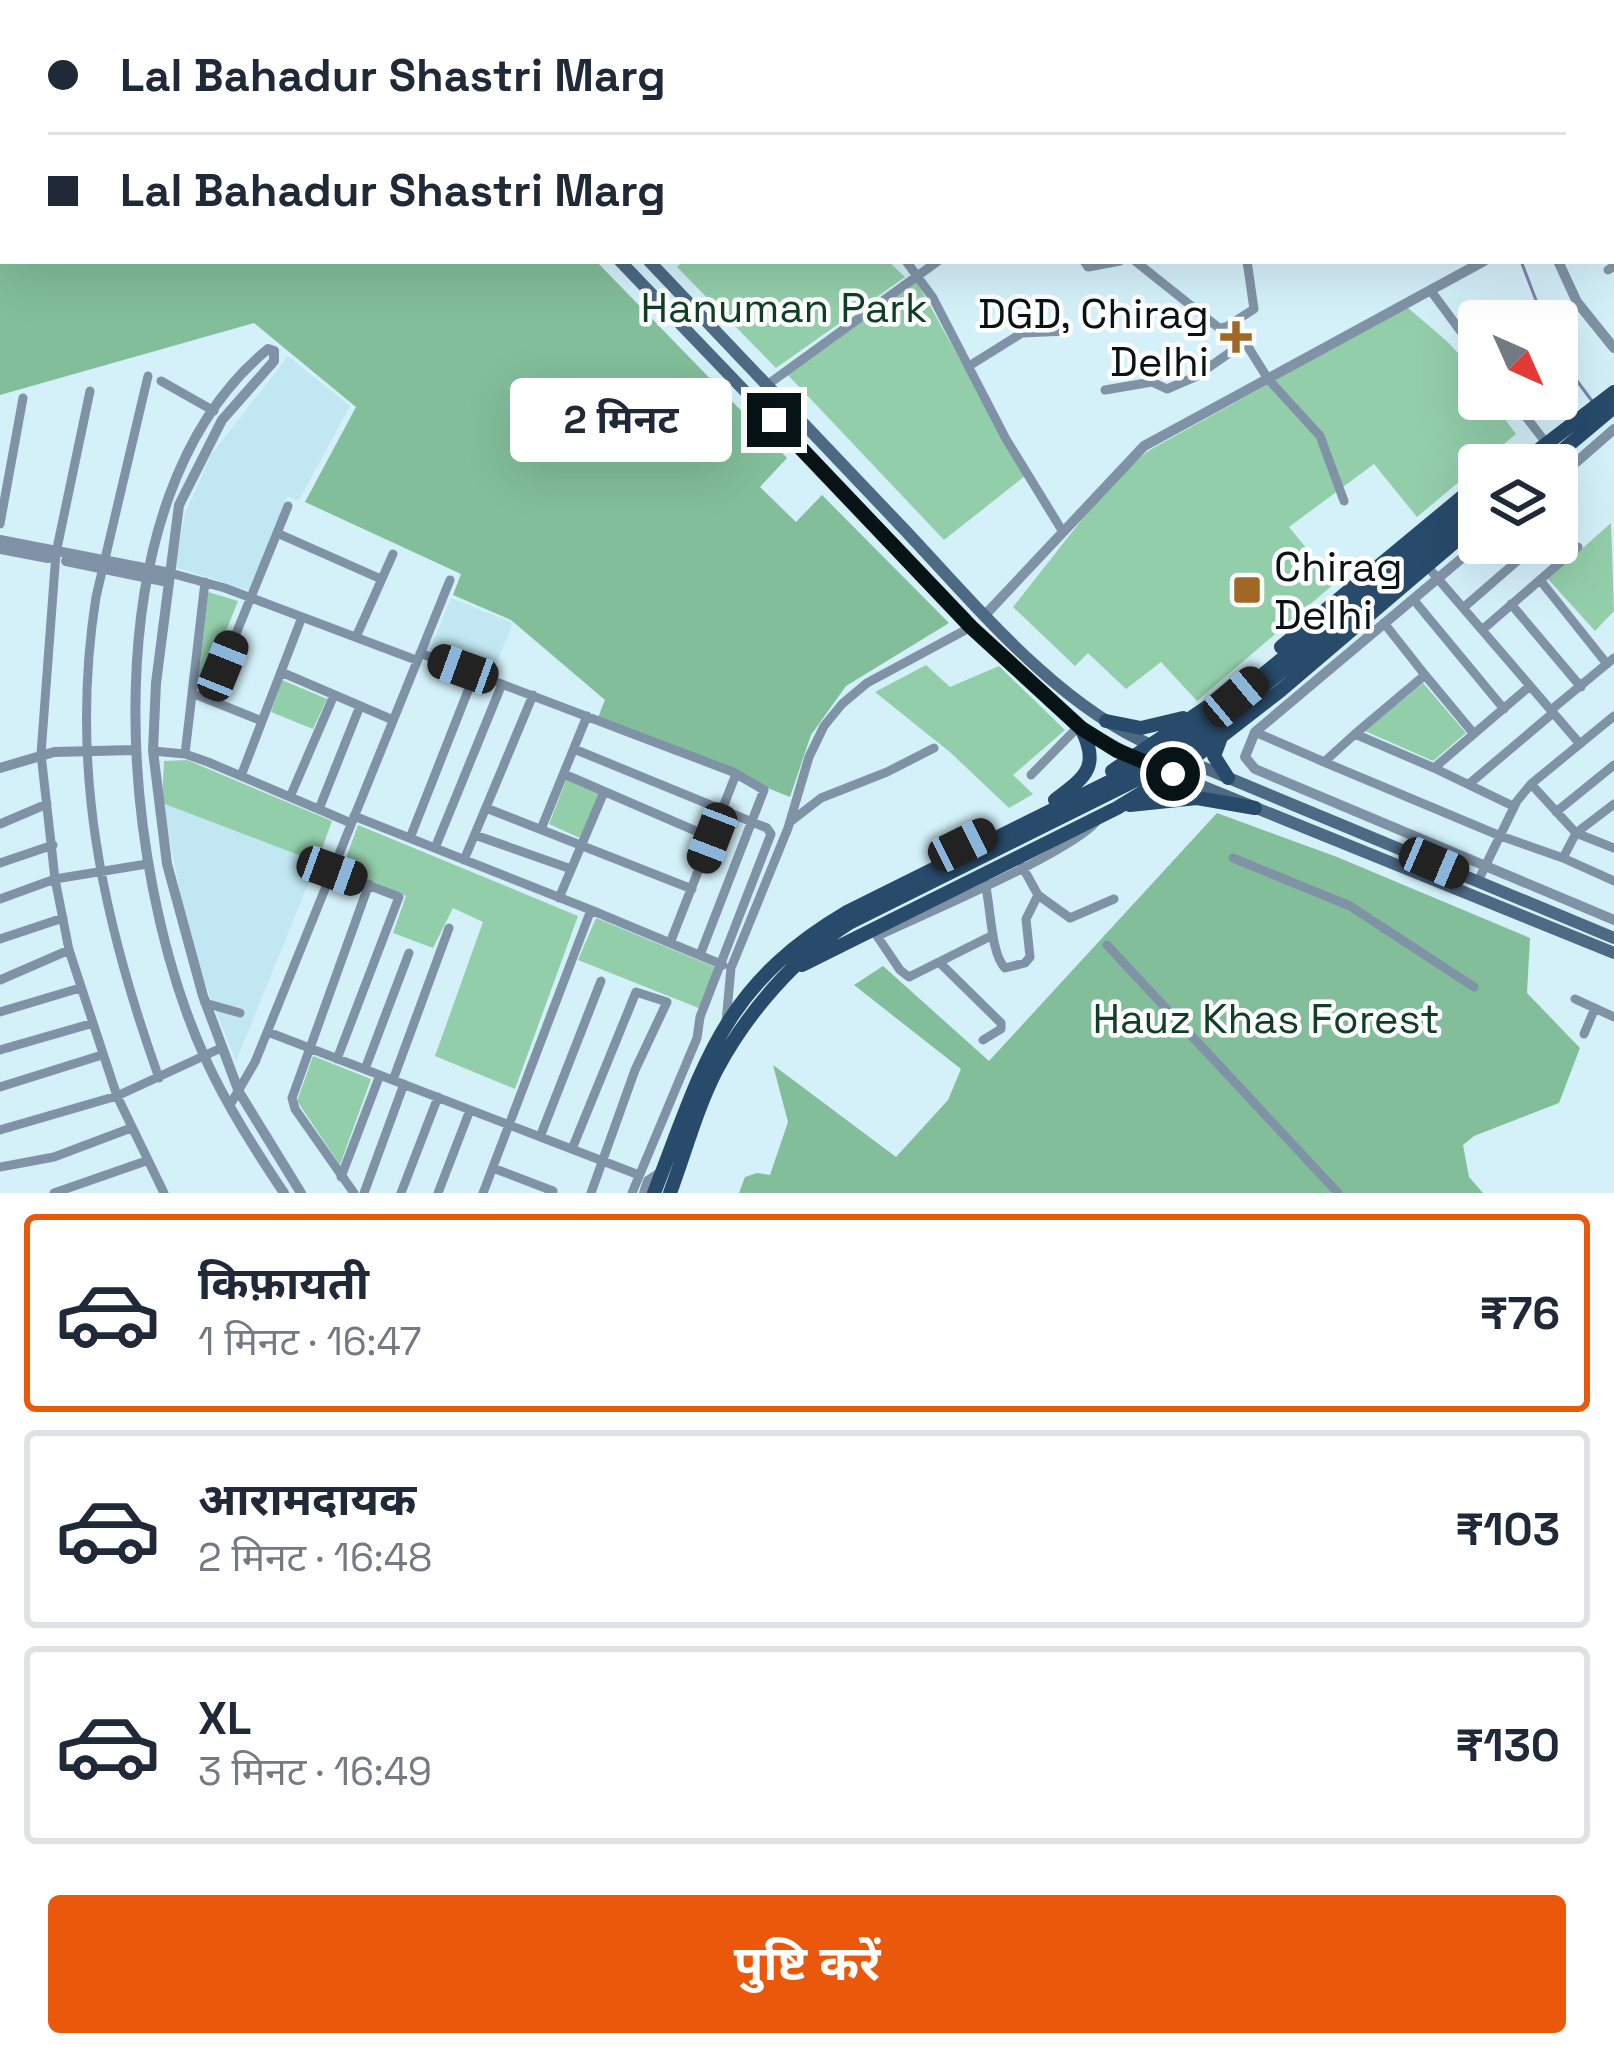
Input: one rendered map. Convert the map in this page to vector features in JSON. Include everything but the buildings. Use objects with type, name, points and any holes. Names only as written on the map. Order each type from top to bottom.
[{"type":"main road","points":[[623,264],[971,627],[1080,727],[1134,758],[1614,953]]},
{"type":"main road","points":[[652,264],[985,615],[1057,683],[1106,721],[1190,762],[1614,938]]},
{"type":"main road","points":[[1547,444],[1614,392]]},
{"type":"main road","points":[[1567,444],[1614,407]]},
{"type":"main road","points":[[814,931],[835,908],[1153,746],[1458,500]]},
{"type":"main road","points":[[654,1193],[701,1072],[726,1022],[765,971],[814,931],[848,918],[1137,768],[1236,697],[1458,523]]},
{"type":"main road","points":[[792,970],[984,879],[1173,774],[1426,566],[1458,530]]},
{"type":"main road","points":[[1315,618],[1336,643]]},
{"type":"main road","points":[[1106,721],[1141,728],[1167,725],[1202,711]]},
{"type":"main road","points":[[1054,800],[1081,780],[1088,768],[1090,747],[1080,727]]},
{"type":"main road","points":[[1223,736],[1214,756],[1228,778]]},
{"type":"main road","points":[[1117,808],[1155,799],[1197,798],[1255,808]]},
{"type":"main road","points":[[1006,824],[1019,824],[1028,832],[1020,859]]},
{"type":"main road","points":[[670,1193],[715,1072],[764,1001],[848,918]]},
{"type":"street","points":[[908,264],[1063,532]]},
{"type":"street","points":[[767,385],[934,264]]},
{"type":"street","points":[[1139,264],[1219,328],[1254,309],[1247,264]]},
{"type":"street","points":[[985,615],[1144,446],[1479,264]]},
{"type":"street","points":[[1562,264],[1579,297],[1614,338]]},
{"type":"street","points":[[1562,264],[1577,302],[1614,348]]},
{"type":"street","points":[[1431,291],[1458,328]]},
{"type":"street","points":[[1226,327],[1245,342],[1268,379],[1320,436],[1345,501]]},
{"type":"street","points":[[969,366],[1022,333],[1067,331]]},
{"type":"street","points":[[1106,390],[1152,382],[1167,389],[1195,377],[1245,342]]},
{"type":"street","points":[[284,1193],[205,1058],[147,864],[135,750],[148,574],[164,506],[193,442],[214,411],[263,352],[274,351],[274,362],[222,420],[179,505],[156,683],[153,751],[167,864],[221,1048],[239,1092],[301,1193]]},
{"type":"street","points":[[148,376],[90,632],[85,752],[100,872],[121,968],[159,1078]]},
{"type":"street","points":[[161,381],[214,411]]},
{"type":"street","points":[[90,392],[56,556],[41,754],[55,878],[69,950],[117,1096],[164,1193]]},
{"type":"street","points":[[0,524],[22,398]]},
{"type":"street","points":[[1528,420],[1547,444]]},
{"type":"street","points":[[1578,460],[1614,429]]},
{"type":"street","points":[[1578,457],[1585,454]]},
{"type":"street","points":[[209,700],[288,506]]},
{"type":"street","points":[[277,533],[382,579]]},
{"type":"street","points":[[0,540],[56,556]]},
{"type":"street","points":[[0,550],[205,582],[475,674],[736,773],[765,791],[700,956]]},
{"type":"street","points":[[356,637],[393,554]]},
{"type":"street","points":[[1458,561],[1255,732],[1245,757],[1256,769],[1614,920]]},
{"type":"street","points":[[1463,608],[1514,564]]},
{"type":"street","points":[[1482,630],[1558,564]]},
{"type":"street","points":[[1426,566],[1580,744]]},
{"type":"street","points":[[230,1105],[268,1032],[450,580]]},
{"type":"street","points":[[1469,784],[1611,661],[1540,580]]},
{"type":"street","points":[[185,754],[205,582]]},
{"type":"street","points":[[1413,599],[1504,709]]},
{"type":"street","points":[[1511,604],[1581,687]]},
{"type":"street","points":[[241,776],[302,617]]},
{"type":"street","points":[[1384,623],[1474,734]]},
{"type":"street","points":[[632,1193],[697,1038],[700,1017],[790,822],[809,757],[824,726],[867,683],[971,627]]},
{"type":"street","points":[[281,672],[393,720]]},
{"type":"street","points":[[410,838],[475,674]]},
{"type":"street","points":[[1324,761],[1425,675]]},
{"type":"street","points":[[435,848],[502,684]]},
{"type":"street","points":[[1434,768],[1530,686]]},
{"type":"street","points":[[192,694],[262,721]]},
{"type":"street","points":[[290,797],[334,694]]},
{"type":"street","points":[[464,860],[532,695]]},
{"type":"street","points":[[319,809],[360,706]]},
{"type":"street","points":[[542,830],[587,716]]},
{"type":"street","points":[[1478,881],[1513,806],[1531,784],[1614,716]]},
{"type":"street","points":[[1031,775],[1080,727]]},
{"type":"street","points":[[1255,732],[1614,881]]},
{"type":"street","points":[[1355,734],[1513,806]]},
{"type":"street","points":[[790,822],[821,798],[934,748]]},
{"type":"street","points":[[574,749],[771,833],[725,966],[726,1022]]},
{"type":"street","points":[[0,768],[41,754],[135,750]]},
{"type":"street","points":[[153,751],[185,754],[319,809],[410,838],[725,966]]},
{"type":"street","points":[[1556,812],[1614,765]]},
{"type":"street","points":[[670,943],[736,773]]},
{"type":"street","points":[[564,774],[712,838]]},
{"type":"street","points":[[1531,784],[1576,833],[1614,848]]},
{"type":"street","points":[[559,898],[604,792]]},
{"type":"street","points":[[0,824],[46,804]]},
{"type":"street","points":[[1563,858],[1576,833],[1614,804]]},
{"type":"street","points":[[486,808],[692,889]]},
{"type":"street","points":[[475,835],[571,869]]},
{"type":"street","points":[[0,862],[52,845]]},
{"type":"street","points":[[1233,858],[1350,906],[1474,987]]},
{"type":"street","points":[[1020,859],[1038,895],[1070,918],[1114,899]]},
{"type":"street","points":[[0,898],[55,878],[147,864]]},
{"type":"street","points":[[332,871],[396,894],[399,901],[337,1059]]},
{"type":"street","points":[[984,879],[994,953],[1005,968],[1025,963],[1030,950],[1026,919],[1038,895]]},
{"type":"street","points":[[354,1193],[292,1104],[369,884]]},
{"type":"street","points":[[483,1193],[591,910]]},
{"type":"street","points":[[0,938],[63,918]]},
{"type":"street","points":[[364,1193],[449,928]]},
{"type":"street","points":[[875,933],[904,975],[916,975],[993,935]]},
{"type":"street","points":[[1107,945],[1338,1193]]},
{"type":"street","points":[[0,980],[69,950]]},
{"type":"street","points":[[364,1069],[409,953]]},
{"type":"street","points":[[940,963],[1001,1023],[1000,1031],[983,1040]]},
{"type":"street","points":[[540,1137],[601,981]]},
{"type":"street","points":[[0,1012],[80,988]]},
{"type":"street","points":[[572,1149],[636,992],[667,1002],[635,1070],[591,1193]]},
{"type":"street","points":[[1575,999],[1614,1016]]},
{"type":"street","points":[[206,1003],[240,1013]]},
{"type":"street","points":[[1584,1034],[1595,1008]]},
{"type":"street","points":[[0,1050],[90,1024]]},
{"type":"street","points":[[268,1032],[639,1175]]},
{"type":"street","points":[[0,1130],[117,1096],[221,1048]]},
{"type":"street","points":[[0,1087],[102,1055]]},
{"type":"street","points":[[341,1177],[380,1076]]},
{"type":"street","points":[[401,1193],[438,1097]]},
{"type":"street","points":[[438,1193],[470,1110]]},
{"type":"street","points":[[0,1168],[54,1156],[131,1128]]},
{"type":"street","points":[[54,1193],[146,1161]]},
{"type":"street","points":[[493,1168],[553,1191]]},
{"type":"street","points":[[644,1193],[648,1181],[663,1171]]},
{"type":"shaded area","points":[[288,356],[350,406],[299,500],[287,497],[249,590],[175,567],[185,514],[211,455]]},
{"type":"shaded area","points":[[451,598],[513,623],[492,675],[430,650]]},
{"type":"shaded area","points":[[162,803],[317,862],[236,1061],[193,954]]},
{"type":"green space","points":[[0,264],[599,264],[787,458],[760,487],[796,522],[822,495],[949,623],[846,686],[811,735],[790,797],[597,720],[605,700],[511,620],[453,595],[461,574],[305,502],[356,407],[254,323],[0,395]]},
{"type":"green space","name":"Hanuman Park","points":[[891,264],[905,277],[776,368],[677,267]]},
{"type":"green space","points":[[915,279],[1025,476],[944,540],[787,374]]},
{"type":"green space","points":[[1407,307],[1458,355],[1458,420],[1506,420],[1516,434],[1504,444],[1458,444],[1458,483],[1417,517],[1374,464],[1289,527],[1335,583],[1197,701],[1161,662],[1126,689],[1088,653],[1075,666],[1013,607],[1113,480],[1148,451]]},
{"type":"green space","points":[[1611,523],[1614,611],[1595,631],[1548,579],[1565,564],[1578,564],[1578,552]]},
{"type":"green space","points":[[208,592],[238,601],[202,691],[197,689]]},
{"type":"green space","points":[[926,665],[950,687],[999,666],[1065,730],[1013,775],[1033,794],[1009,808],[951,753],[875,692]]},
{"type":"green space","points":[[282,680],[327,699],[313,729],[271,712]]},
{"type":"green space","points":[[1423,683],[1466,733],[1433,761],[1365,731]]},
{"type":"green space","points":[[187,760],[332,821],[317,862],[162,803],[164,761]]},
{"type":"green space","points":[[567,778],[600,793],[582,839],[549,824]]},
{"type":"green space","name":"Hauz Khas Forest","points":[[1217,813],[1337,857],[1530,938],[1527,993],[1580,1048],[1559,1103],[1474,1136],[1463,1145],[1469,1177],[1483,1193],[739,1193],[745,1177],[770,1175],[788,1122],[773,1065],[896,1157],[948,1100],[961,1069],[854,985],[883,966],[989,1061]]},
{"type":"green space","points":[[358,825],[578,916],[515,1089],[435,1056],[483,922],[453,908],[433,948],[393,933],[406,896],[342,869]]},
{"type":"green space","points":[[596,918],[717,968],[701,1009],[578,960]]},
{"type":"green space","points":[[313,1056],[371,1079],[340,1165],[297,1101]]},
{"type":"waterway","points":[[1522,264],[1536,300]]},
{"type":"waterway","points":[[1578,382],[1592,401]]},
{"type":"place","name":"DGD, Chirag Delhi","points":[[1236,337]]},
{"type":"place","name":"Chirag Delhi","points":[[1247,590]]},
{"type":"route","points":[[774,420],[971,627],[1081,728],[1116,750],[1173,774]]}]
